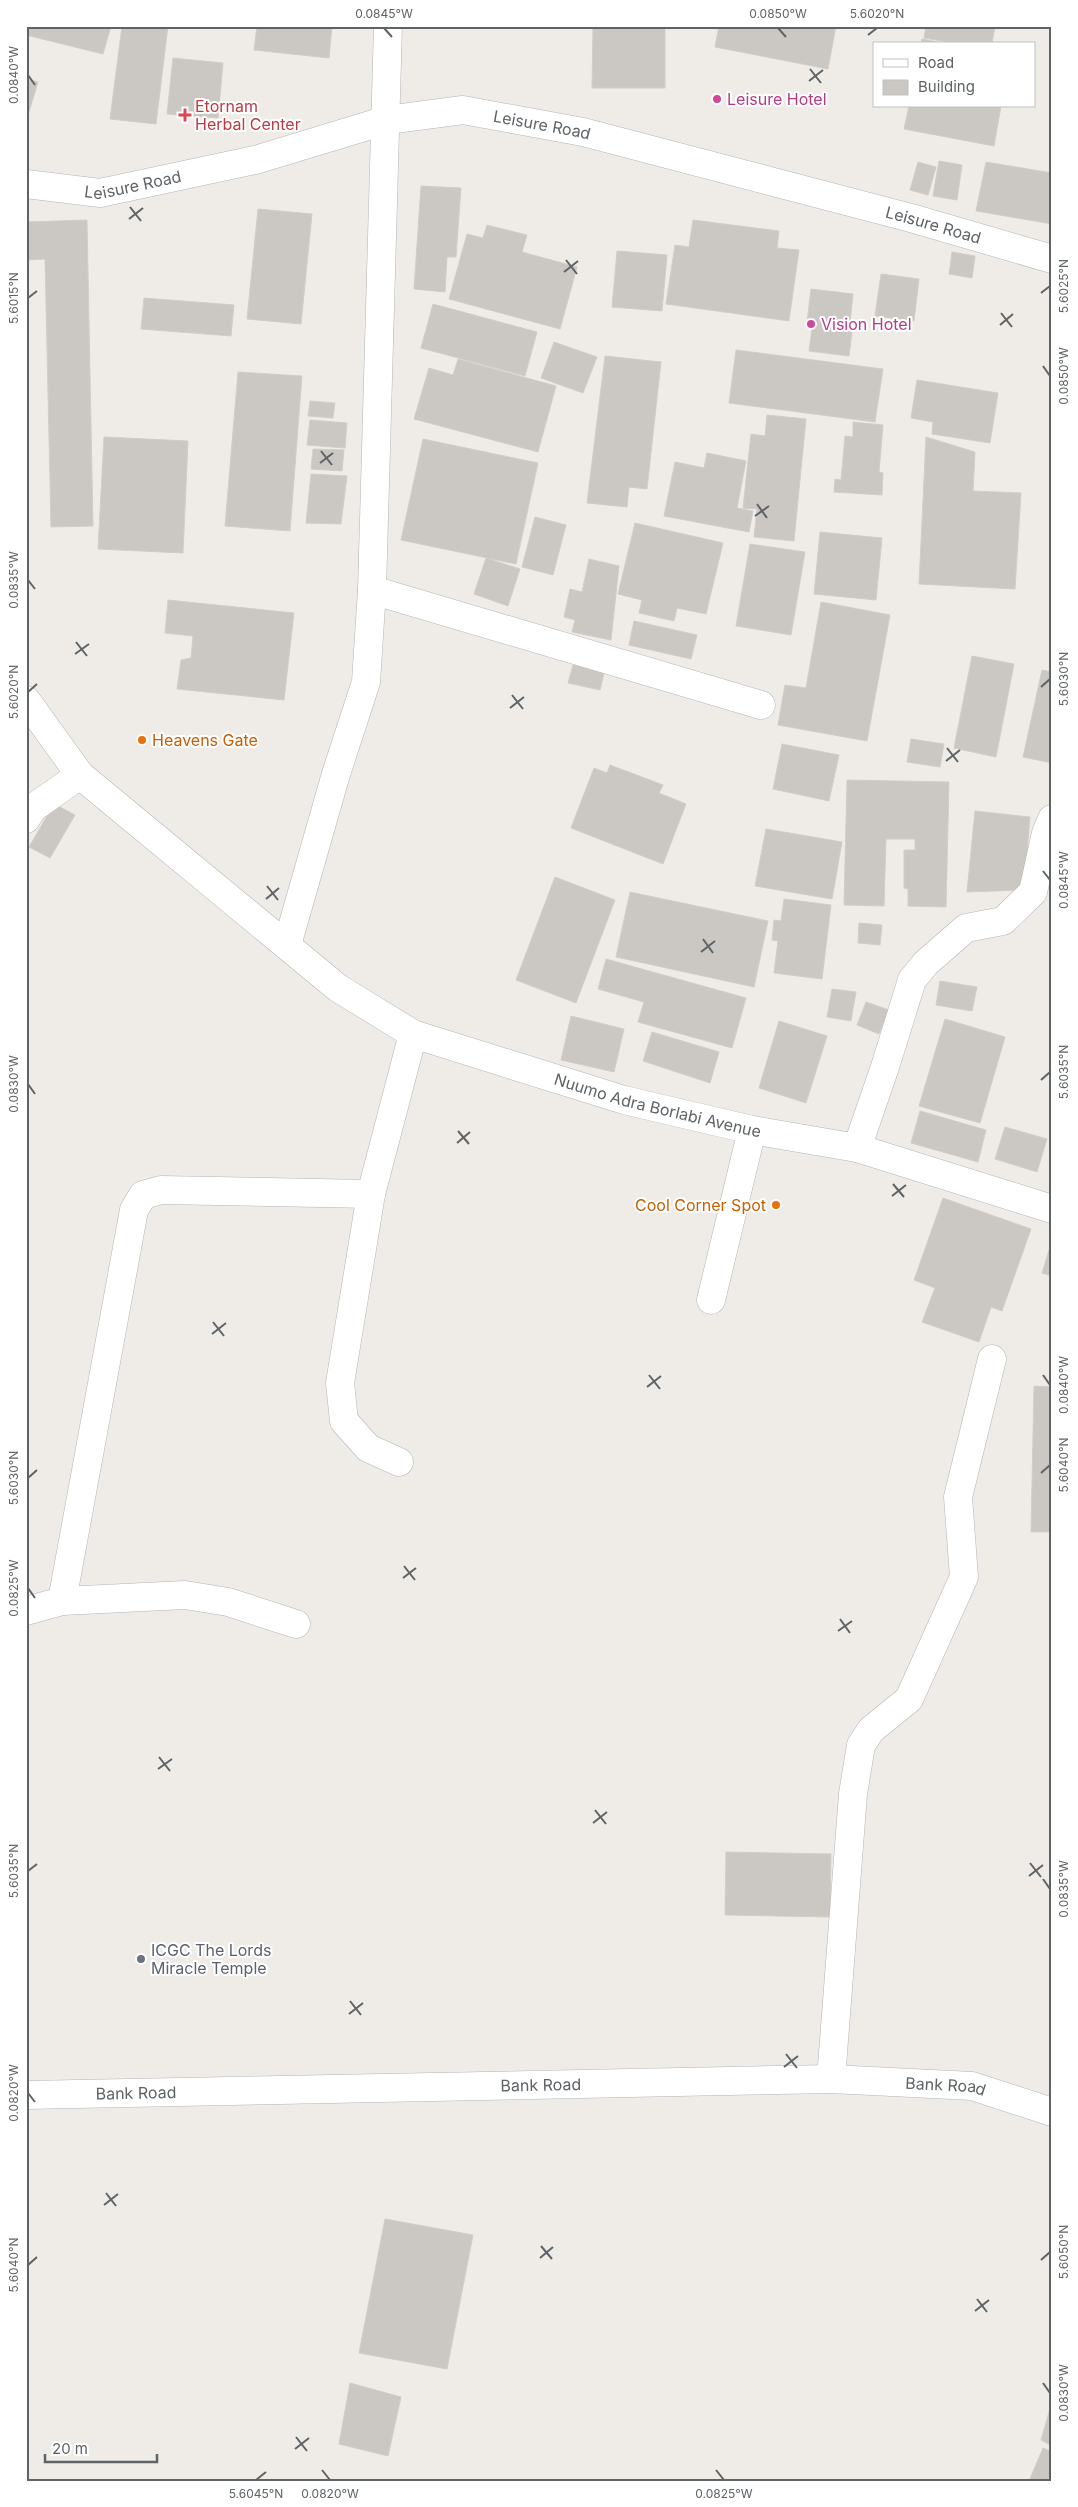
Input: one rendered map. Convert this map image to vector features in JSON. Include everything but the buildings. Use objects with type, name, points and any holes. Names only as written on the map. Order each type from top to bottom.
[{"type":"street","points":[[287,946],[336,774],[366,682],[372,590],[387,120],[388,26]]},
{"type":"street","name":"Leisure Road","points":[[26,184],[100,193],[255,160],[387,120],[463,110],[583,132],[911,218],[1052,259]]},
{"type":"street","points":[[372,590],[761,705]]},
{"type":"street","name":"Nuumo Adra Borlabi Avenue","points":[[26,700],[80,775],[338,988],[412,1034],[624,1100],[752,1130],[857,1148],[1052,1209]]},
{"type":"street","points":[[26,819],[33,808],[80,775]]},
{"type":"street","points":[[857,1148],[912,980],[926,963],[966,928],[1002,921],[1033,892],[1046,833],[1052,819]]},
{"type":"street","points":[[399,1462],[368,1448],[344,1421],[340,1383],[372,1194],[412,1034]]},
{"type":"street","points":[[711,1300],[752,1130]]},
{"type":"street","points":[[62,1601],[134,1210],[143,1195],[161,1190],[372,1194]]},
{"type":"street","points":[[831,2079],[853,1794],[861,1746],[871,1730],[909,1699],[964,1577],[958,1498],[992,1359]]},
{"type":"street","points":[[26,1611],[62,1601],[185,1595],[228,1602],[296,1624]]},
{"type":"street","name":"Bank Road","points":[[26,2095],[831,2079],[972,2086],[1052,2112]]},
{"type":"place","name":"Leisure Hotel","points":[[717,99]]},
{"type":"place","name":"Etornam Herbal Center","points":[[185,115]]},
{"type":"place","name":"Vision Hotel","points":[[811,324]]},
{"type":"place","name":"Heavens Gate","points":[[142,740]]},
{"type":"place","name":"Cool Corner Spot","points":[[776,1205]]},
{"type":"place","name":"ICGC The Lords Miracle Temple","points":[[141,1959]]}]
